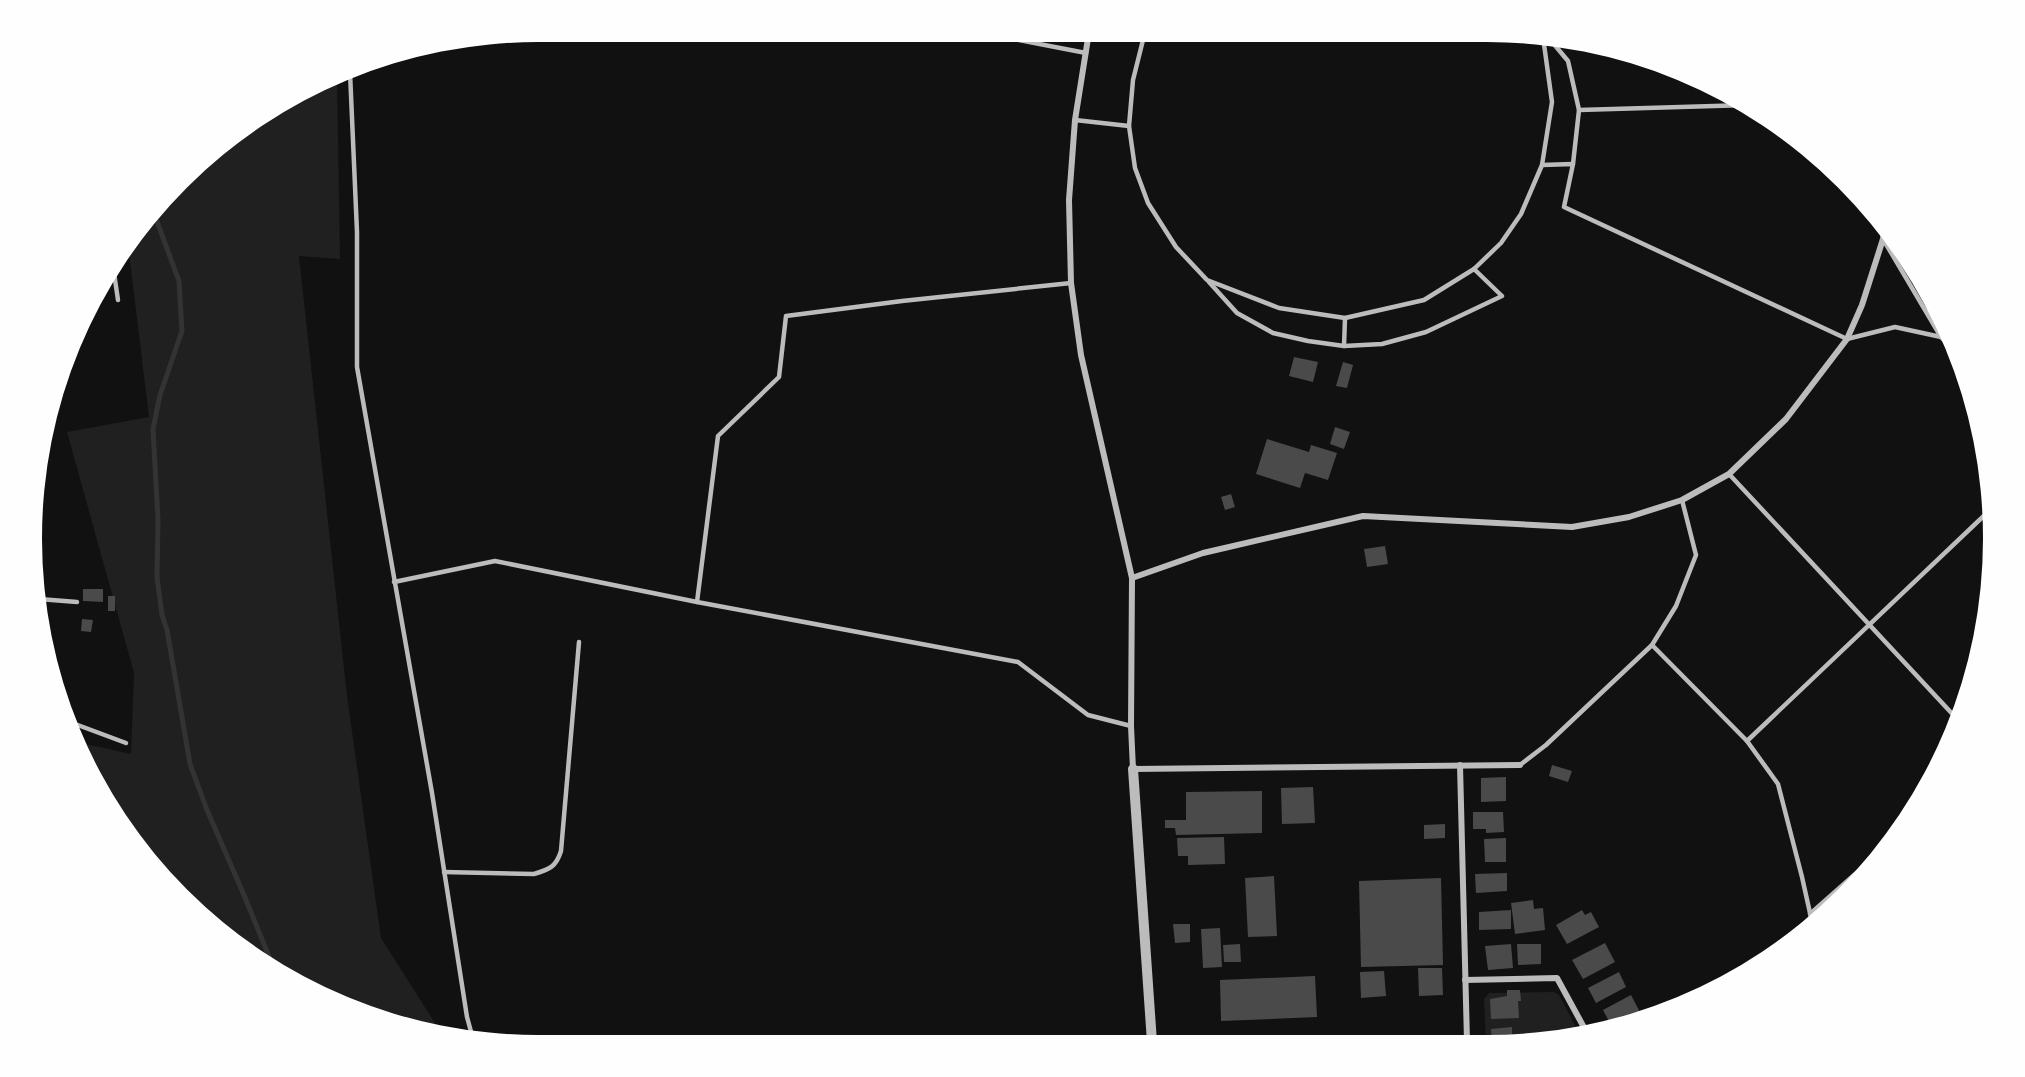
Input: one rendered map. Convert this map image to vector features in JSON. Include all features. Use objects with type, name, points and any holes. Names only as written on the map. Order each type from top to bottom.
[{"type":"street","points":[[1088,42],[1075,120],[1070,200],[1071,284],[1081,355],[1132,578],[1131,726],[1152,1035]]},
{"type":"street","points":[[1132,578],[1203,554],[1363,516],[1572,527],[1629,517],[1682,500],[1730,474],[1786,419],[1847,339],[1862,305],[1883,240]]},
{"type":"street","points":[[1460,765],[1467,1035]]},
{"type":"street","points":[[1133,769],[1520,765]]},
{"type":"street","points":[[1465,980],[1557,978],[1583,1025]]},
{"type":"lane","points":[[1029,42],[1086,53]]},
{"type":"lane","points":[[1142,42],[1132,80],[1129,126],[1135,168],[1148,203],[1176,247],[1237,313],[1274,333],[1308,341],[1344,346],[1382,344],[1426,332],[1502,296],[1474,269]]},
{"type":"lane","points":[[1207,280],[1279,308],[1345,318],[1424,300],[1474,269],[1501,243],[1521,214],[1542,165],[1552,102],[1544,45]]},
{"type":"lane","points":[[1556,47],[1568,61],[1579,110],[1573,164],[1564,207],[1847,339],[1895,327],[1940,337]]},
{"type":"lane","points":[[350,79],[357,232],[357,367],[471,1030]]},
{"type":"lane","points":[[1579,110],[1729,106]]},
{"type":"lane","points":[[1075,120],[1129,126]]},
{"type":"lane","points":[[1542,165],[1573,164]]},
{"type":"lane","points":[[1886,245],[1938,332]]},
{"type":"lane","points":[[115,280],[118,300]]},
{"type":"lane","points":[[697,602],[718,436],[778,378],[786,316],[902,301],[1071,284]]},
{"type":"lane","points":[[1344,346],[1345,318]]},
{"type":"lane","points":[[1730,474],[1951,713]]},
{"type":"lane","points":[[1520,765],[1545,745],[1652,645],[1676,606],[1696,555],[1682,500]]},
{"type":"lane","points":[[1747,741],[1982,517]]},
{"type":"lane","points":[[394,582],[495,561],[697,602],[1018,662],[1088,715],[1131,726]]},
{"type":"lane","points":[[46,600],[77,602]]},
{"type":"lane","points":[[444,872],[534,874],[548,870],[558,862],[561,850],[579,642]]},
{"type":"lane","points":[[1652,645],[1747,741],[1778,784],[1810,914],[1842,886]]},
{"type":"lane","points":[[78,725],[126,743]]},
{"type":"shaded area","points":[[337,85],[340,259],[299,256],[347,696],[381,938],[435,1024],[379,1009],[319,984],[290,968],[236,932],[187,890],[165,866],[126,814],[93,758],[87,744],[131,754],[134,673],[67,432],[149,417],[130,258],[165,211],[211,165],[263,126]]},
{"type":"shaded area","points":[[1554,992],[1559,995],[1575,1026],[1551,1031],[1486,1035],[1484,999],[1489,993]]},
{"type":"building","points":[[1294,357],[1318,362],[1313,382],[1289,376]]},
{"type":"building","points":[[1343,362],[1353,365],[1347,388],[1336,386]]},
{"type":"building","points":[[1335,427],[1350,432],[1344,449],[1330,444]]},
{"type":"building","points":[[1267,439],[1309,452],[1311,445],[1337,453],[1328,480],[1305,473],[1300,488],[1256,474]]},
{"type":"building","points":[[1231,494],[1235,507],[1225,510],[1221,497]]},
{"type":"building","points":[[1385,546],[1388,564],[1367,567],[1364,549]]},
{"type":"building","points":[[83,589],[103,589],[103,602],[83,601]]},
{"type":"building","points":[[108,596],[115,596],[115,611],[108,611]]},
{"type":"building","points":[[82,619],[93,620],[91,632],[81,631]]},
{"type":"building","points":[[1552,765],[1572,771],[1568,782],[1549,776]]},
{"type":"building","points":[[1506,777],[1506,801],[1481,802],[1481,778]]},
{"type":"building","points":[[1313,787],[1315,823],[1282,824],[1281,788]]},
{"type":"building","points":[[1262,791],[1262,833],[1176,835],[1175,828],[1165,828],[1165,820],[1186,820],[1186,792]]},
{"type":"building","points":[[1473,812],[1503,812],[1504,832],[1486,833],[1486,829],[1473,829]]},
{"type":"building","points":[[1445,824],[1445,838],[1424,839],[1424,825]]},
{"type":"building","points":[[1224,837],[1225,864],[1188,865],[1188,856],[1178,856],[1177,838]]},
{"type":"building","points":[[1506,838],[1506,862],[1485,862],[1484,839]]},
{"type":"building","points":[[1507,873],[1507,891],[1476,893],[1475,874]]},
{"type":"building","points":[[1274,876],[1277,936],[1248,937],[1245,878]]},
{"type":"building","points":[[1441,878],[1443,965],[1361,967],[1359,881]]},
{"type":"building","points":[[1533,900],[1534,909],[1543,908],[1545,930],[1515,934],[1511,903]]},
{"type":"building","points":[[1511,910],[1511,929],[1479,930],[1479,912]]},
{"type":"building","points":[[1582,910],[1585,915],[1591,912],[1599,927],[1567,944],[1556,925]]},
{"type":"building","points":[[1173,924],[1190,924],[1190,942],[1175,943]]},
{"type":"building","points":[[1220,928],[1222,967],[1203,968],[1201,929]]},
{"type":"building","points":[[1605,943],[1615,962],[1583,979],[1572,960]]},
{"type":"building","points":[[1240,944],[1241,962],[1224,962],[1223,945]]},
{"type":"building","points":[[1511,944],[1513,968],[1488,970],[1485,946]]},
{"type":"building","points":[[1517,944],[1541,944],[1541,964],[1518,965]]},
{"type":"building","points":[[1418,968],[1442,968],[1443,995],[1419,996]]},
{"type":"building","points":[[1384,971],[1386,996],[1361,998],[1360,972]]},
{"type":"building","points":[[1619,972],[1626,987],[1596,1003],[1588,988]]},
{"type":"building","points":[[1315,976],[1317,1017],[1221,1021],[1220,980]]},
{"type":"building","points":[[1507,990],[1520,990],[1519,1018],[1491,1019],[1490,999],[1507,996]]},
{"type":"building","points":[[1631,995],[1639,1011],[1608,1020],[1603,1010]]},
{"type":"building","points":[[1512,1027],[1512,1034],[1491,1035],[1491,1029]]},
{"type":"waterway","points":[[157,221],[179,281],[182,331],[160,395],[153,429],[158,520],[157,577],[162,615],[167,630],[190,764],[268,954]]}]
